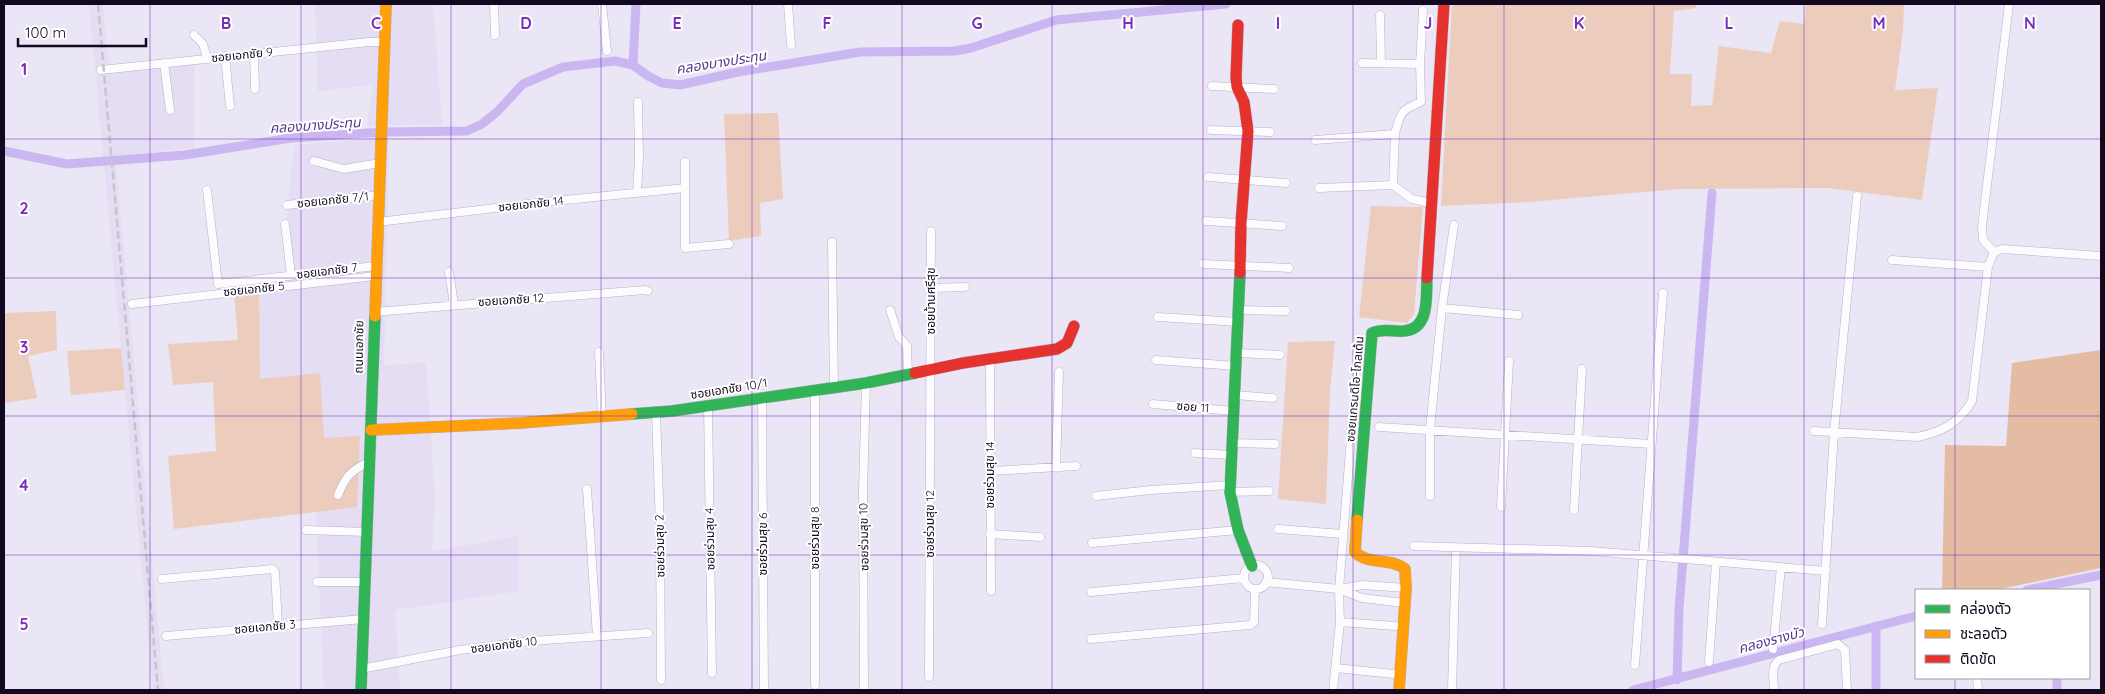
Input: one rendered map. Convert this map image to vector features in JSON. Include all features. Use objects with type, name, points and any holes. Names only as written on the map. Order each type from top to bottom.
[{"type":"street","name":"ถนนเอกชัย","points":[[361,690],[386,4]]},
{"type":"street","points":[[494,4],[495,36]]},
{"type":"street","points":[[602,4],[607,51]]},
{"type":"street","points":[[788,4],[791,45]]},
{"type":"street","name":"ซอยแกรนดิโอ-โกลเด้น","points":[[1399,690],[1406,588],[1405,570],[1400,564],[1362,559],[1356,552],[1372,333],[1385,329],[1408,331],[1416,328],[1425,316],[1430,203],[1444,4]]},
{"type":"street","points":[[1994,252],[1983,240],[1982,226],[2009,4]]},
{"type":"street","points":[[1393,185],[1395,134],[1400,115],[1406,108],[1421,102],[1420,64],[1423,10]]},
{"type":"street","points":[[1380,15],[1381,64]]},
{"type":"street","points":[[1238,25],[1236,78],[1244,102],[1248,131],[1241,223],[1236,396],[1233,411],[1230,488],[1238,530],[1252,566]]},
{"type":"street","points":[[194,35],[202,44],[207,58]]},
{"type":"street","name":"ซอยเอกชัย 9","points":[[101,70],[254,53],[384,42]]},
{"type":"street","points":[[254,53],[255,89]]},
{"type":"street","points":[[225,56],[230,106]]},
{"type":"street","points":[[164,63],[170,110]]},
{"type":"street","points":[[1362,64],[1420,64]]},
{"type":"street","points":[[1212,86],[1274,89]]},
{"type":"street","points":[[637,192],[640,158],[638,102]]},
{"type":"street","points":[[1211,130],[1270,132]]},
{"type":"street","points":[[1315,140],[1395,134]]},
{"type":"street","points":[[314,161],[344,169],[380,163]]},
{"type":"street","points":[[685,162],[685,248],[729,244]]},
{"type":"street","points":[[1208,177],[1286,183]]},
{"type":"street","points":[[1319,188],[1393,185],[1412,199],[1430,203]]},
{"type":"street","name":"ซอยเอกชัย 14","points":[[378,222],[685,188]]},
{"type":"street","name":"ซอยเอกชัย 7","points":[[207,190],[218,284],[291,275],[376,271]]},
{"type":"street","name":"ซอยเอกชัย 7/1","points":[[287,205],[379,195]]},
{"type":"street","points":[[1822,624],[1834,433],[1857,196]]},
{"type":"street","points":[[1206,221],[1282,226]]},
{"type":"street","points":[[285,224],[291,275]]},
{"type":"street","points":[[1430,496],[1430,429],[1442,308],[1454,225]]},
{"type":"street","name":"ซอยบ้านศรีสุข","points":[[931,231],[931,371]]},
{"type":"street","points":[[832,242],[834,387]]},
{"type":"street","points":[[1814,431],[1917,437],[1933,434],[1964,415],[1972,401],[1988,268],[1994,252],[2002,249],[2101,256]]},
{"type":"street","points":[[1892,260],[1988,268]]},
{"type":"street","points":[[1203,264],[1289,268]]},
{"type":"street","name":"ซอยเอกชัย 5","points":[[132,304],[376,271]]},
{"type":"street","points":[[449,272],[454,304]]},
{"type":"street","points":[[931,288],[965,287]]},
{"type":"street","name":"ซอยเอกชัย 12","points":[[374,312],[454,304],[648,291]]},
{"type":"street","points":[[1635,665],[1663,293]]},
{"type":"street","points":[[1442,308],[1518,315]]},
{"type":"street","points":[[890,310],[898,337],[907,346],[908,375]]},
{"type":"street","points":[[1158,316],[1239,316],[1286,311]]},
{"type":"street","name":"ซอยเอกชัย 10/1","points":[[371,430],[656,413],[866,383],[990,359],[1057,349],[1067,343],[1074,326]]},
{"type":"street","points":[[599,352],[602,417]]},
{"type":"street","points":[[1237,353],[1280,355]]},
{"type":"street","name":"ซอยร่วมสุข 14","points":[[990,359],[991,591]]},
{"type":"street","points":[[1156,360],[1236,366]]},
{"type":"street","points":[[1501,508],[1509,361]]},
{"type":"street","points":[[1574,510],[1582,369]]},
{"type":"street","name":"ซอยร่วมสุข 12","points":[[928,677],[931,371]]},
{"type":"street","points":[[1056,468],[1059,372]]},
{"type":"street","name":"ซอยร่วมสุข 10","points":[[864,690],[862,491],[866,383]]},
{"type":"street","name":"ซอยร่วมสุข 8","points":[[815,390],[815,685]]},
{"type":"street","points":[[1236,396],[1273,398]]},
{"type":"street","name":"ซอยร่วมสุข 6","points":[[762,397],[764,690]]},
{"type":"street","points":[[1333,690],[1340,622],[1339,589],[1354,400]]},
{"type":"street","name":"ซอย 11","points":[[1153,404],[1233,411]]},
{"type":"street","name":"ซอยร่วมสุข 4","points":[[708,406],[712,673]]},
{"type":"street","name":"ซอยร่วมสุข 2","points":[[656,413],[660,528],[661,680]]},
{"type":"street","points":[[1379,427],[1651,444]]},
{"type":"street","points":[[1232,443],[1275,444]]},
{"type":"street","points":[[1194,453],[1231,455]]},
{"type":"street","points":[[338,495],[345,478],[353,470],[370,461]]},
{"type":"street","points":[[991,471],[1076,466]]},
{"type":"street","points":[[1096,496],[1151,490],[1230,488],[1269,491]]},
{"type":"street","points":[[587,489],[598,636]]},
{"type":"street","points":[[1278,529],[1343,534]]},
{"type":"street","points":[[306,530],[367,532]]},
{"type":"street","points":[[1092,543],[1238,530]]},
{"type":"street","points":[[990,534],[1040,537]]},
{"type":"street","points":[[1414,546],[1591,551],[1642,557],[1826,571]]},
{"type":"street","points":[[1452,690],[1456,548]]},
{"type":"street","points":[[1709,662],[1716,562]]},
{"type":"street","points":[[1252,566],[1258,566],[1265,570],[1267,576],[1263,586],[1255,589],[1249,587],[1244,578],[1245,572],[1252,566]]},
{"type":"street","points":[[1774,649],[1781,567]]},
{"type":"street","points":[[162,579],[272,568],[275,572],[278,625]]},
{"type":"street","points":[[1090,592],[1244,578]]},
{"type":"street","points":[[317,582],[365,582]]},
{"type":"street","points":[[1266,582],[1339,589],[1362,585],[1406,588]]},
{"type":"street","points":[[1091,639],[1250,625],[1254,622],[1255,589]]},
{"type":"street","points":[[1339,589],[1362,598],[1404,602]]},
{"type":"street","name":"ซอยเอกชัย 3","points":[[166,636],[363,619]]},
{"type":"street","points":[[1340,622],[1395,626]]},
{"type":"street","name":"ซอยเอกชัย 10","points":[[361,669],[460,650],[531,640],[648,633]]},
{"type":"street","points":[[1774,690],[1773,667],[1779,660],[1838,644],[1845,650],[1847,690]]},
{"type":"street","points":[[1336,668],[1392,674]]},
{"type":"shaded area","points":[[89,4],[103,4],[110,74],[194,64],[194,148],[103,157]]},
{"type":"shaded area","points":[[315,4],[433,4],[442,124],[367,126],[373,85],[318,91]]},
{"type":"shaded area","points":[[1452,4],[1696,4],[1696,8],[1674,11],[1670,74],[1692,74],[1691,106],[1712,105],[1719,46],[1771,53],[1780,21],[1804,24],[1806,4],[1904,4],[1903,31],[1895,90],[1938,88],[1922,200],[1827,188],[1679,189],[1529,202],[1441,206]]},
{"type":"shaded area","points":[[778,113],[783,199],[760,203],[761,236],[729,241],[724,114]]},
{"type":"shaded area","points":[[389,137],[384,366],[426,362],[435,498],[432,551],[518,536],[519,591],[395,610],[400,690],[324,690],[316,511],[357,507],[360,437],[324,439],[260,379],[259,292],[290,288],[287,215],[294,145]]},
{"type":"shaded area","points":[[116,164],[164,690],[153,690],[104,165]]},
{"type":"shaded area","points":[[1371,206],[1423,207],[1414,314],[1407,323],[1359,317]]},
{"type":"shaded area","points":[[259,292],[260,379],[320,373],[324,438],[360,436],[357,507],[174,529],[168,456],[216,451],[213,382],[173,385],[168,344],[238,340],[234,294]]},
{"type":"shaded area","points":[[56,311],[57,350],[28,356],[37,398],[4,403],[4,313]]},
{"type":"shaded area","points":[[1335,341],[1330,391],[1326,504],[1278,499],[1288,342]]},
{"type":"shaded area","points":[[121,348],[125,390],[71,395],[67,351]]},
{"type":"shaded area","points":[[2101,350],[2101,568],[2001,589],[1942,589],[1945,445],[2006,446],[2012,363]]},
{"type":"waterway","points":[[633,65],[636,4]]},
{"type":"waterway","name":"คลองบางประทุน","points":[[4,151],[67,164],[185,155],[291,138],[384,132],[467,131],[482,124],[498,111],[523,84],[563,67],[615,61],[633,65],[662,83],[680,85],[738,72],[860,52],[955,51],[971,48],[1056,20],[1226,4]]},
{"type":"waterway","points":[[1677,680],[1679,609],[1712,193]]},
{"type":"waterway","name":"คลองรางบัว","points":[[2032,589],[2101,575]]},
{"type":"waterway","name":"คลองรางบัว","points":[[1633,690],[1915,616]]},
{"type":"waterway","points":[[1876,626],[1876,690]]},
{"type":"waterway","points":[[2057,679],[2057,690]]},
{"type":"railway","points":[[98,4],[158,690]]},
{"type":"traffic: fast","points":[[1240,273],[1230,492],[1238,530],[1252,566]]},
{"type":"traffic: fast","points":[[1357,520],[1372,333],[1384,330],[1404,331],[1418,325],[1425,311],[1427,278]]},
{"type":"traffic: fast","points":[[361,690],[375,316]]},
{"type":"traffic: fast","points":[[632,414],[672,411],[866,383],[915,373]]},
{"type":"traffic: slow","points":[[375,316],[386,4]]},
{"type":"traffic: slow","points":[[371,430],[520,423],[632,414]]},
{"type":"traffic: slow","points":[[1357,520],[1355,552],[1367,559],[1393,563],[1405,569],[1406,588],[1399,690]]},
{"type":"traffic: jam","points":[[1427,278],[1444,4]]},
{"type":"traffic: jam","points":[[1238,25],[1236,78],[1237,87],[1244,102],[1248,131],[1241,223],[1240,273]]},
{"type":"traffic: jam","points":[[915,373],[963,363],[1057,349],[1067,343],[1074,326]]}]
